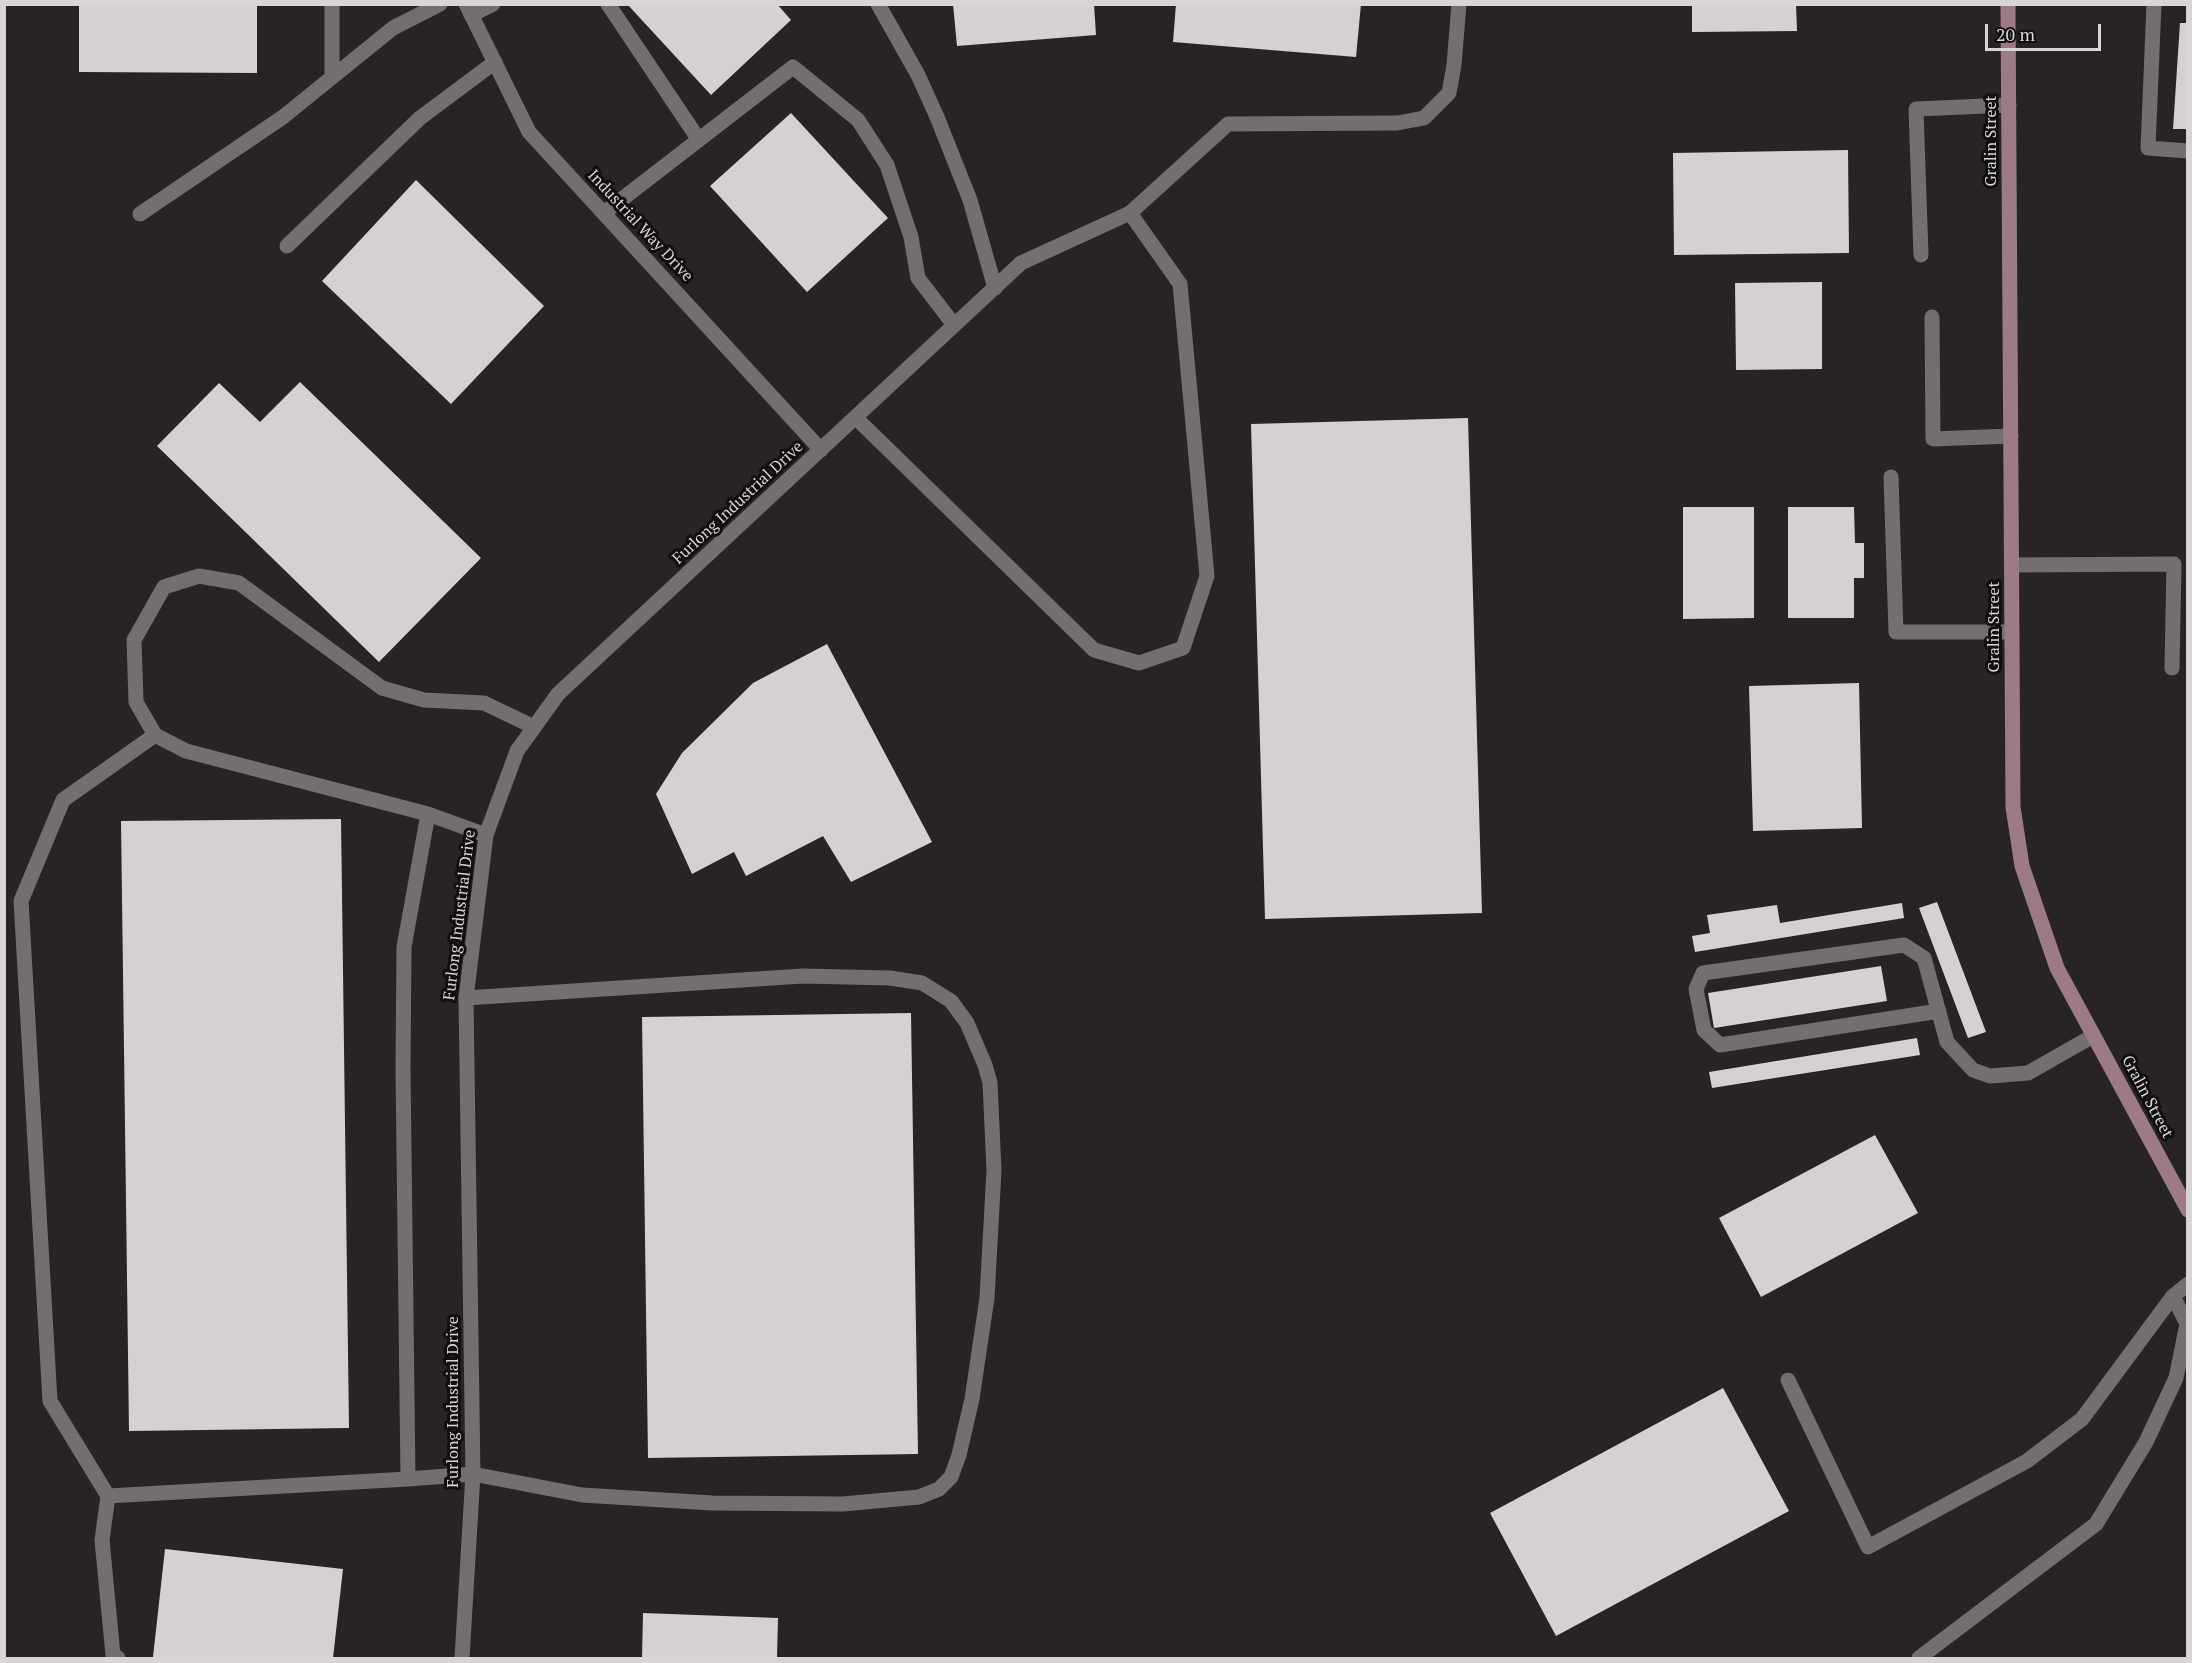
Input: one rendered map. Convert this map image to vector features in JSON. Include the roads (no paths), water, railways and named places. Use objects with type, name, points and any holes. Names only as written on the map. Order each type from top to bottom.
[{"type":"street","points":[[332,4],[332,77]]},
{"type":"street","points":[[140,214],[283,117],[393,28],[440,4]]},
{"type":"street","points":[[469,10],[493,4]]},
{"type":"street","points":[[608,4],[699,140]]},
{"type":"street","points":[[879,4],[918,75],[970,200],[995,288]]},
{"type":"street","name":"Furlong Industrial Drive","points":[[462,1659],[473,1474],[466,998],[486,835],[517,751],[558,694],[1021,263],[1130,213],[1228,124],[1396,123],[1424,118],[1449,93],[1454,65],[1459,4]]},
{"type":"street","name":"Gralin Street","points":[[2008,4],[2013,807],[2022,866],[2057,968],[2187,1210]]},
{"type":"street","points":[[2154,4],[2148,148],[2187,151]]},
{"type":"street","name":"Industrial Way Drive","points":[[469,10],[529,132],[821,450]]},
{"type":"street","points":[[287,246],[420,118],[495,63]]},
{"type":"street","points":[[604,213],[793,67],[858,120],[887,165],[911,237],[918,278],[954,325]]},
{"type":"street","points":[[1921,255],[1916,109],[2009,105]]},
{"type":"street","points":[[856,418],[1094,650],[1139,663],[1183,648],[1207,576],[1180,284],[1130,213]]},
{"type":"street","points":[[1932,316],[1933,438],[2011,436]]},
{"type":"street","points":[[1891,477],[1896,632],[2012,632]]},
{"type":"street","points":[[2012,565],[2174,564],[2172,668]]},
{"type":"street","points":[[486,835],[428,814],[186,750],[155,735],[136,702],[134,640],[164,587],[199,576],[239,583],[382,688],[424,700],[484,703],[534,727]]},
{"type":"street","points":[[118,1659],[114,1655],[102,1540],[108,1496],[50,1401],[21,901],[63,800],[155,735]]},
{"type":"street","points":[[408,1479],[403,1069],[404,947],[428,814]]},
{"type":"street","points":[[1939,1011],[1720,1045],[1704,1030],[1696,988],[1703,973],[1904,945],[1924,958],[1939,1011],[1947,1042],[1972,1070],[1990,1076],[2028,1072],[2093,1036]]},
{"type":"street","points":[[108,1496],[473,1474],[582,1495],[712,1503],[853,1503],[919,1497],[939,1489],[951,1477],[959,1455],[972,1399],[987,1298],[994,1170],[990,1083],[967,1023],[951,1001],[922,983],[890,978],[803,976],[466,998]]},
{"type":"street","points":[[1788,1380],[1868,1547],[1898,1533],[2027,1461],[2082,1419],[2173,1296],[2187,1284]]},
{"type":"street","points":[[1919,1659],[2096,1524],[2146,1442],[2176,1378],[2187,1324],[2173,1296]]}]
